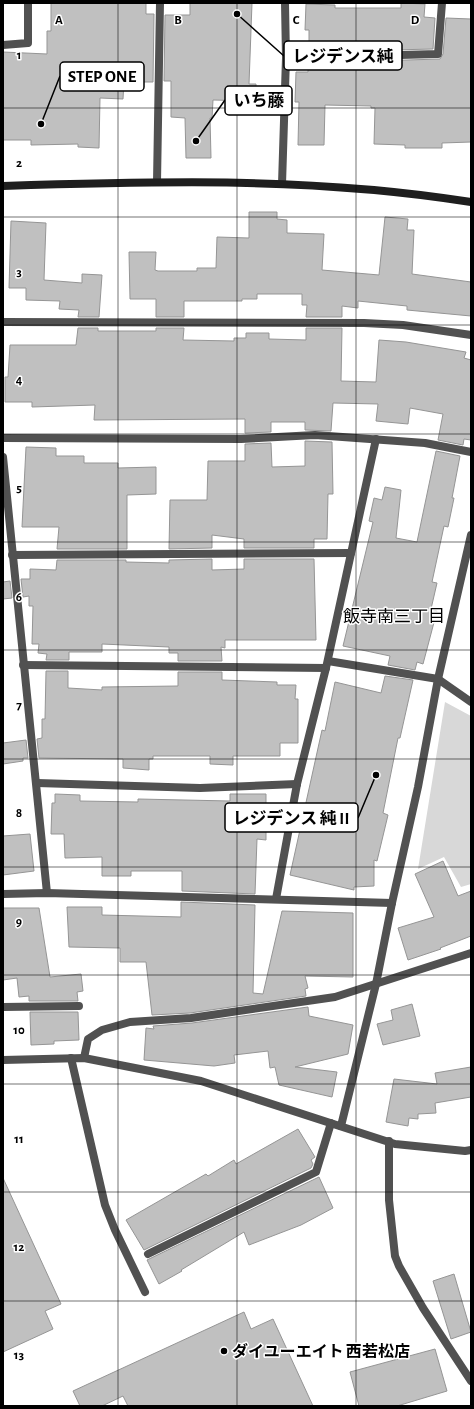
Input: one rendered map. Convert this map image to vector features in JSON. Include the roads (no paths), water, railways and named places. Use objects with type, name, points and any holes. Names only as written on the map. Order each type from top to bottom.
[{"type":"street","points":[[3,45],[28,43],[28,3]]},
{"type":"street","points":[[156,182],[160,3]]},
{"type":"street","points":[[282,184],[286,58],[285,3]]},
{"type":"street","points":[[286,58],[438,54],[442,3]]},
{"type":"street","points":[[3,186],[156,182],[282,184],[392,192],[471,202]]},
{"type":"street","points":[[3,322],[364,323],[404,325],[471,335]]},
{"type":"street","points":[[3,438],[241,439],[315,435],[425,443],[471,452]]},
{"type":"street","points":[[276,899],[296,784],[327,664],[376,439]]},
{"type":"street","points":[[3,457],[47,893]]},
{"type":"street","points":[[341,1126],[376,984],[392,903],[418,787],[438,679],[468,567],[471,536]]},
{"type":"street","points":[[12,555],[350,553]]},
{"type":"street","points":[[23,665],[327,664],[438,679],[471,702]]},
{"type":"street","points":[[36,783],[200,788],[296,784]]},
{"type":"street","points":[[3,894],[47,893],[173,898],[276,899],[392,903]]},
{"type":"street","points":[[84,1058],[88,1039],[102,1030],[123,1024],[206,1016],[336,997],[471,954]]},
{"type":"street","points":[[3,1007],[79,1006]]},
{"type":"street","points":[[71,1058],[105,1206],[115,1230],[146,1292]]},
{"type":"street","points":[[3,1060],[84,1058],[201,1081],[395,1144],[465,1151],[471,1150]]},
{"type":"street","points":[[148,1254],[316,1172],[331,1123]]},
{"type":"street","points":[[389,1141],[389,1200],[395,1256],[399,1266],[423,1308],[471,1381]]},
{"type":"place","name":"レジデンス純","points":[[237,14]]},
{"type":"place","name":"STEP ONE","points":[[41,124]]},
{"type":"place","name":"いち藤","points":[[196,141]]},
{"type":"place","name":"レジデンス 純 II","points":[[376,775]]},
{"type":"place","name":"ダイユーエイト 西若松店","points":[[224,1351]]},
{"type":"district","name":"飯寺南三丁目","points":[[394,616]]}]
